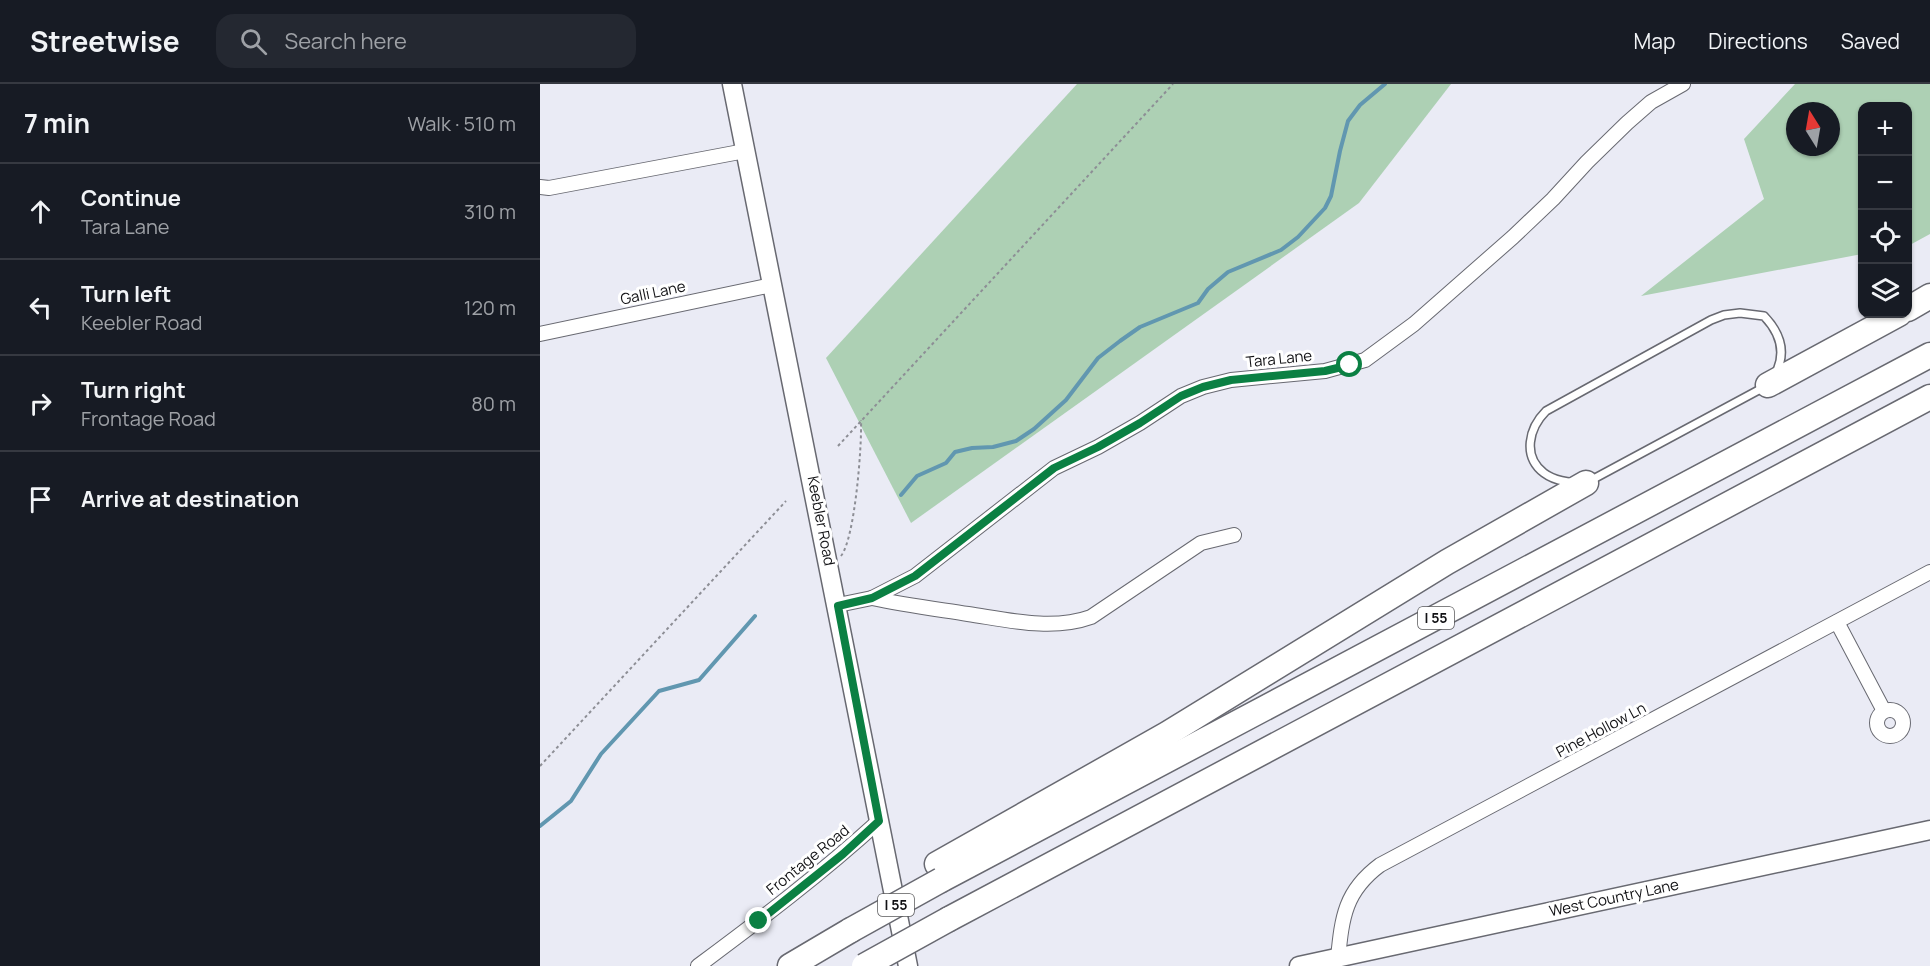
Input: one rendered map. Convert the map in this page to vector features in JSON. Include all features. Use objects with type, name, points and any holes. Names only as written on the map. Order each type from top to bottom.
[{"type":"highway","points":[[1912,307],[1930,296]]},
{"type":"highway","points":[[1768,385],[1892,318]]},
{"type":"highway","name":"I 55","points":[[790,966],[817,950],[850,923],[939,872],[1930,355]]},
{"type":"highway","name":"I 55","points":[[864,966],[1930,397]]},
{"type":"highway","points":[[939,872],[1448,562],[1586,483]]},
{"type":"street","name":"Keebler Road","points":[[732,84],[908,962]]},
{"type":"street","name":"Tara Lane","points":[[838,606],[872,598],[915,576],[1054,468],[1132,428],[1181,396],[1203,387],[1231,380],[1325,371],[1365,360],[1414,324],[1513,237],[1587,162],[1651,102],[1683,84]]},
{"type":"street","points":[[540,187],[549,188],[745,151]]},
{"type":"street","name":"Galli Lane","points":[[540,334],[772,285]]},
{"type":"street","name":"Tara Lane","points":[[872,598],[898,604],[1036,624],[1075,623],[1091,617],[1201,543],[1234,535]]},
{"type":"street","name":"Pine Hollow Ln","points":[[1338,958],[1340,931],[1346,906],[1364,879],[1380,865],[1930,572]]},
{"type":"street","points":[[1837,622],[1884,711]]},
{"type":"street","name":"Frontage Road","points":[[698,966],[833,861],[879,821]]},
{"type":"street","name":"West Country Lane","points":[[1299,966],[1930,831]]},
{"type":"lane","points":[[1732,314],[1754,314],[1764,316],[1773,326],[1781,347],[1781,358],[1768,385],[1586,483],[1571,483],[1544,473],[1535,463],[1530,450],[1530,439],[1538,419],[1546,411],[1710,320],[1732,314]]},
{"type":"path","points":[[838,446],[1173,84]]},
{"type":"path","points":[[829,561],[840,556],[848,541],[859,467],[861,420]]},
{"type":"path","points":[[540,766],[786,501]]},
{"type":"green space","points":[[1077,84],[1451,84],[1359,203],[911,523],[826,358]]},
{"type":"green space","points":[[1795,84],[1930,84],[1930,234],[1912,244],[1912,102],[1858,102],[1858,255],[1641,296],[1764,199],[1744,139]]},
{"type":"waterway","points":[[901,495],[917,476],[946,463],[955,452],[993,447],[1016,441],[1034,429],[1066,400],[1098,358],[1120,341],[1140,327],[1198,303],[1208,289],[1228,272],[1281,250],[1298,237],[1325,208],[1331,196],[1348,121],[1360,105],[1385,84]]},
{"type":"waterway","points":[[540,826],[571,801],[601,754],[659,691],[699,680],[755,616]]},
{"type":"route","points":[[759,921],[843,854],[879,821],[838,606],[872,598],[915,576],[1054,468],[1098,447],[1181,396],[1203,387],[1231,380],[1325,371],[1350,365]]}]
